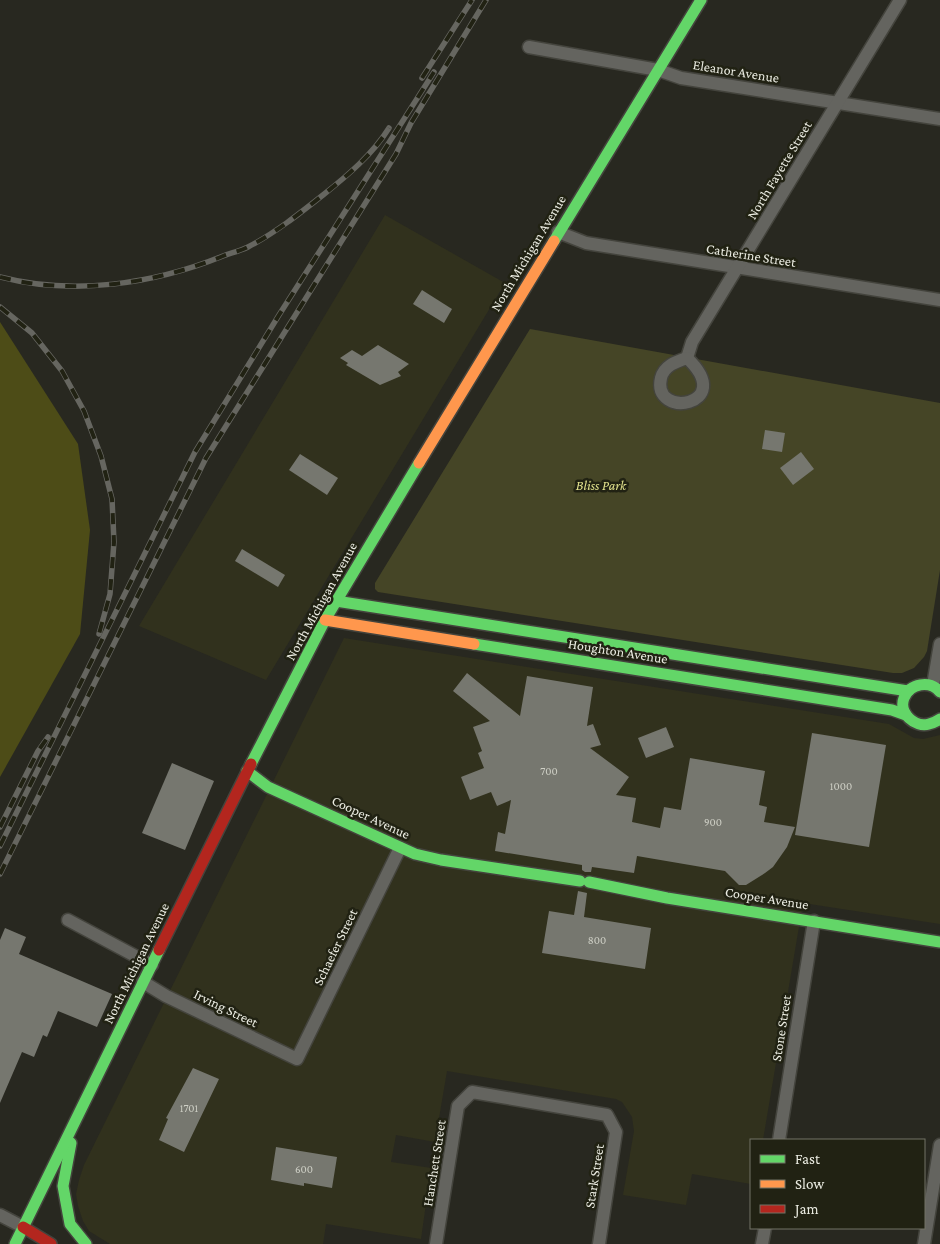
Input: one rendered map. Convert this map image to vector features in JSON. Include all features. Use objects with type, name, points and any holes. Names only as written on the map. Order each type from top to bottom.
[{"type":"street","name":"North Michigan Avenue","points":[[15,1244],[247,771],[325,620],[558,232],[701,0]]},
{"type":"street","name":"North Fayette Street","points":[[687,358],[692,342],[900,0]]},
{"type":"street","name":"Eleanor Avenue","points":[[529,47],[658,70],[681,78],[940,119]]},
{"type":"street","name":"Catherine Street","points":[[558,232],[586,243],[940,300]]},
{"type":"street","name":"Houghton Avenue","points":[[336,601],[908,691]]},
{"type":"street","name":"Houghton Avenue","points":[[325,620],[892,710],[920,725],[928,725],[940,719]]},
{"type":"street","points":[[906,716],[903,707],[904,698],[908,691],[923,684],[936,688],[940,644]]},
{"type":"street","name":"Cooper Avenue","points":[[247,771],[268,787],[400,848],[441,860],[584,881],[667,898],[940,942]]},
{"type":"street","name":"Schaefer Street","points":[[297,1059],[400,848]]},
{"type":"street","points":[[68,920],[152,965]]},
{"type":"street","name":"Stone Street","points":[[779,1139],[814,921]]},
{"type":"street","name":"Irving Street","points":[[143,982],[166,996],[297,1059]]},
{"type":"street","name":"Hanchett Street","points":[[436,1244],[458,1106],[472,1092],[607,1114]]},
{"type":"street","name":"Stark Street","points":[[599,1244],[616,1132],[607,1114]]},
{"type":"street","points":[[74,1123],[63,1186],[70,1224],[86,1244]]},
{"type":"street","points":[[924,1244],[933,1168],[940,1145]]},
{"type":"street","points":[[0,1215],[51,1244]]},
{"type":"street","points":[[762,1244],[765,1229]]},
{"type":"shaded area","points":[[385,215],[505,283],[266,680],[139,626]]},
{"type":"shaded area","points":[[0,322],[78,444],[90,530],[80,634],[0,777]]},
{"type":"shaded area","points":[[344,638],[889,724],[914,738],[923,739],[940,735],[940,924],[803,903],[763,1139],[750,1139],[750,1184],[692,1174],[686,1205],[623,1195],[634,1131],[632,1117],[622,1102],[616,1099],[447,1071],[435,1142],[396,1135],[391,1162],[431,1168],[421,1239],[326,1224],[323,1244],[110,1244],[89,1231],[78,1206],[76,1194],[84,1165]]},
{"type":"green space","name":"Bliss Park","points":[[530,329],[940,403],[940,570],[927,651],[924,657],[914,668],[902,673],[893,673],[378,592],[375,589],[375,583]]},
{"type":"building","points":[[422,290],[452,309],[444,323],[413,304]]},
{"type":"building","points":[[378,345],[409,364],[398,372],[401,376],[380,385],[346,365],[348,363],[340,358],[352,350],[362,356]]},
{"type":"building","points":[[765,430],[785,433],[782,452],[762,449]]},
{"type":"building","points":[[801,452],[814,469],[793,485],[780,468]]},
{"type":"building","points":[[300,454],[338,478],[327,495],[289,470]]},
{"type":"building","points":[[242,549],[285,575],[278,587],[235,561]]},
{"type":"building","points":[[467,673],[520,716],[527,676],[593,687],[587,726],[593,724],[601,745],[590,748],[629,777],[616,795],[636,798],[632,822],[660,828],[664,807],[681,810],[690,758],[765,771],[759,805],[767,807],[764,822],[795,827],[787,847],[773,867],[746,885],[739,885],[725,871],[637,856],[634,873],[592,867],[591,872],[585,872],[582,870],[582,865],[495,851],[498,832],[505,834],[511,800],[497,806],[491,792],[470,800],[461,777],[484,768],[478,753],[482,751],[473,727],[490,721],[453,691]]},
{"type":"building","points":[[666,727],[674,747],[646,758],[638,738]]},
{"type":"building","points":[[812,733],[886,745],[869,847],[795,835]]},
{"type":"building","points":[[172,763],[214,781],[185,850],[142,833]]},
{"type":"building","points":[[578,891],[587,893],[584,917],[651,928],[645,969],[542,953],[549,911],[574,915]]},
{"type":"building","points":[[5,928],[26,937],[19,954],[112,994],[97,1027],[58,1011],[47,1037],[43,1035],[34,1057],[22,1052],[0,1103],[0,940]]},
{"type":"building","points":[[193,1068],[219,1079],[184,1152],[159,1140],[168,1119],[166,1118]]},
{"type":"building","points":[[276,1147],[337,1157],[332,1188],[304,1183],[304,1186],[271,1180]]},
{"type":"railway","points":[[422,78],[472,0]]},
{"type":"railway","points":[[0,874],[206,458],[396,154],[411,123],[486,0]]},
{"type":"railway","points":[[0,846],[195,452],[279,315],[434,72]]},
{"type":"railway","points":[[0,277],[56,286],[113,284],[169,274],[242,250],[258,242],[296,216],[332,188],[367,156],[389,128]]},
{"type":"railway","points":[[0,307],[32,333],[62,371],[84,411],[101,456],[112,499],[114,542],[110,594],[99,634]]},
{"type":"railway","points":[[0,827],[38,751],[48,737]]},
{"type":"traffic: fast","points":[[554,241],[701,0]]},
{"type":"traffic: fast","points":[[251,764],[325,620],[419,463]]},
{"type":"traffic: fast","points":[[336,601],[908,691]]},
{"type":"traffic: fast","points":[[474,644],[892,710],[906,715]]},
{"type":"traffic: fast","points":[[940,692],[931,686],[915,686],[907,693],[903,704],[906,714],[918,724],[929,724],[940,719]]},
{"type":"traffic: fast","points":[[247,771],[268,787],[415,854],[441,860],[580,881]]},
{"type":"traffic: fast","points":[[589,882],[667,898],[940,942]]},
{"type":"traffic: fast","points":[[15,1244],[159,950]]},
{"type":"traffic: fast","points":[[71,1143],[63,1186],[70,1224],[86,1244]]},
{"type":"traffic: slow","points":[[419,463],[554,241]]},
{"type":"traffic: slow","points":[[325,620],[474,644]]},
{"type":"traffic: jam","points":[[159,950],[251,764]]},
{"type":"traffic: jam","points":[[23,1227],[51,1244]]}]
